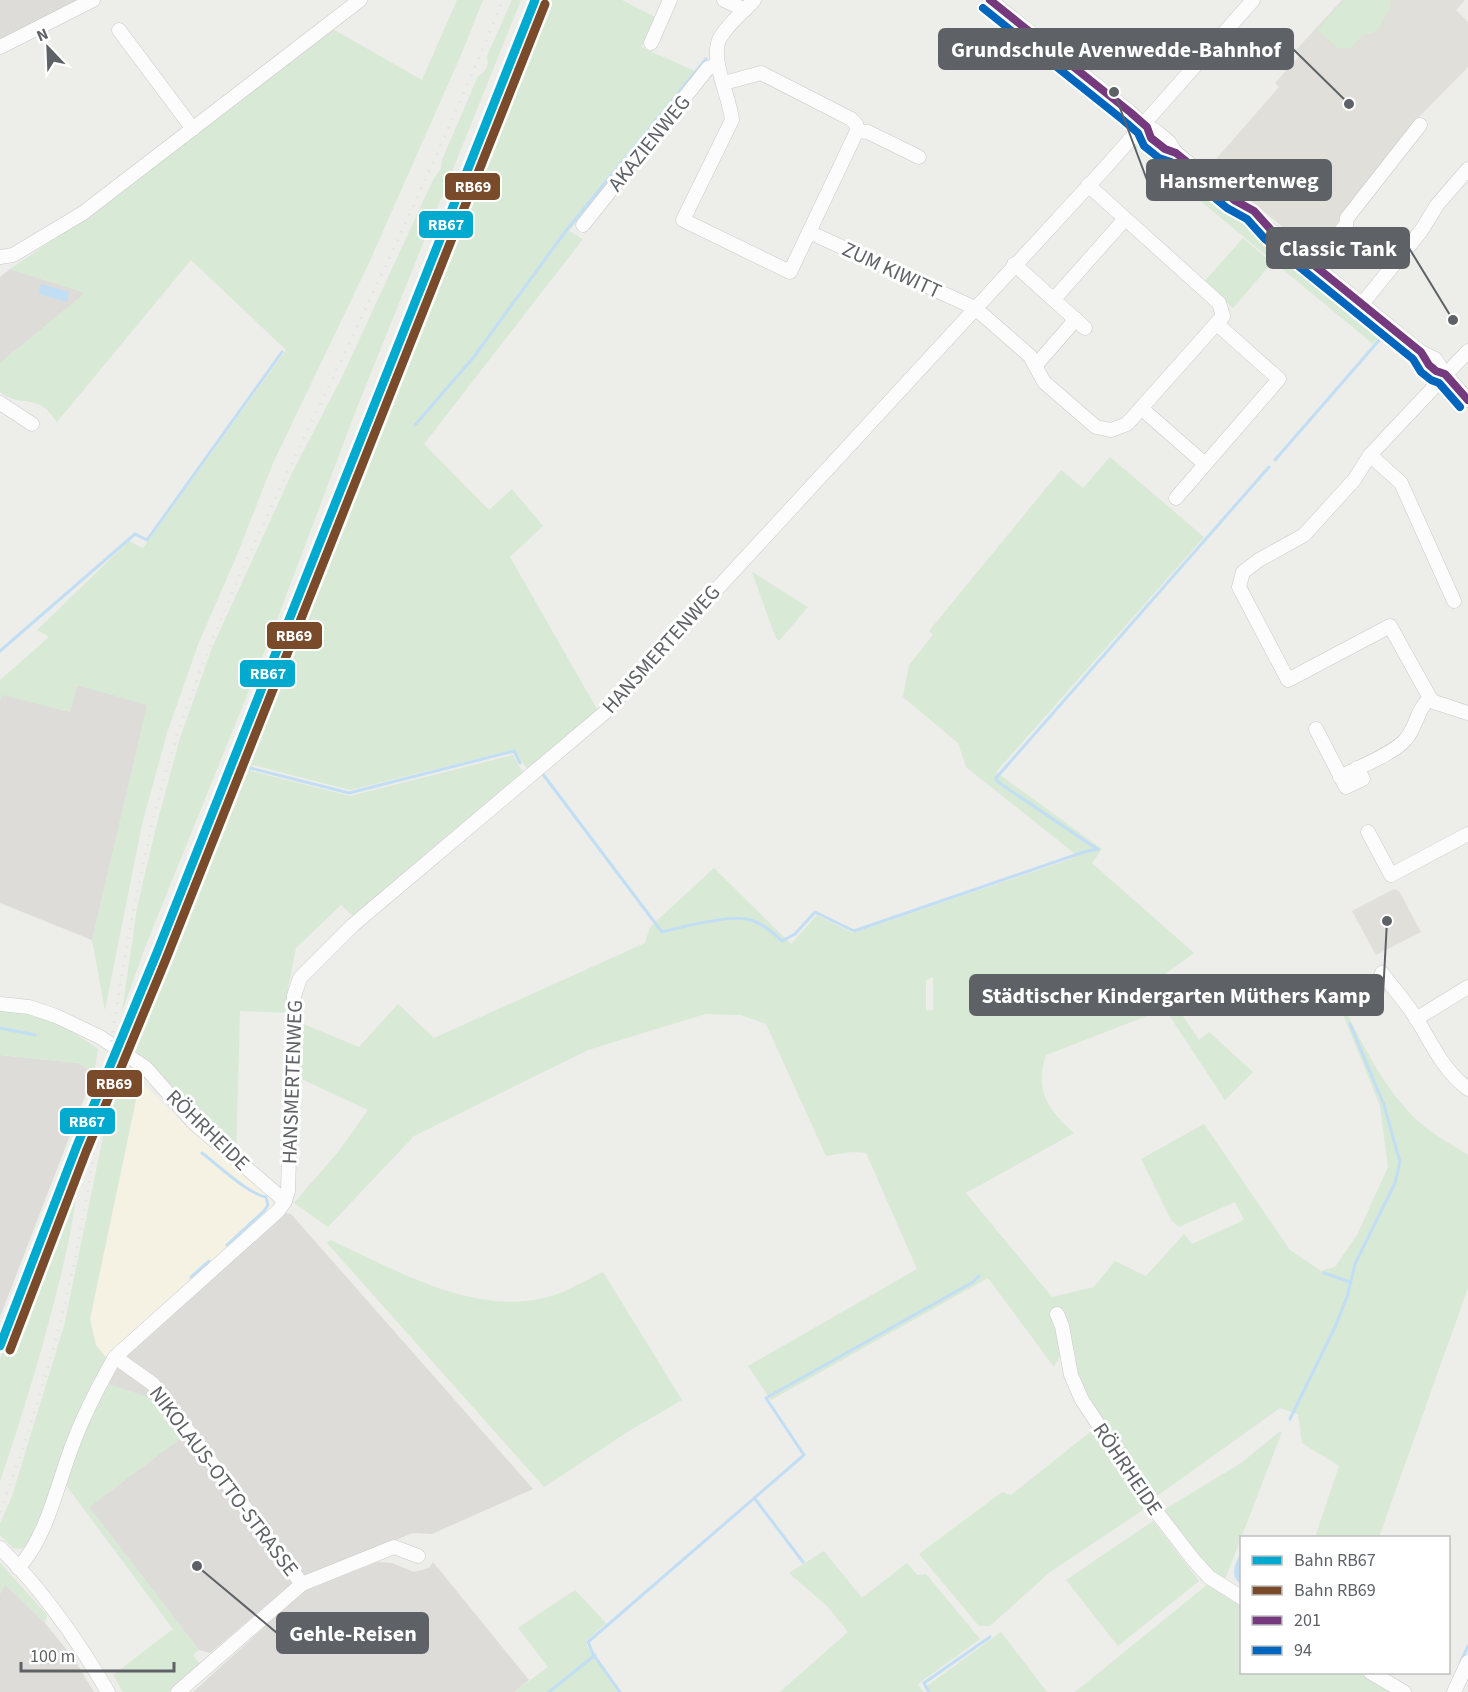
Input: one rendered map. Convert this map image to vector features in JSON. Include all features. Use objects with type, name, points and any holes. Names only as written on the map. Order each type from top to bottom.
[{"type":"street","points":[[0,47],[93,0]]},
{"type":"street","points":[[0,257],[13,255],[83,213],[360,0]]},
{"type":"street","points":[[651,43],[670,0]]},
{"type":"street","points":[[724,0],[750,5]]},
{"type":"street","points":[[990,0],[1144,125],[1156,131],[1169,142],[1176,153],[1234,200],[1254,211],[1272,231],[1420,352],[1435,359],[1445,375],[1468,400]]},
{"type":"street","name":"HANSMERTENWEG","points":[[285,1201],[288,1191],[294,996],[300,978],[353,925],[609,709],[1014,264],[1144,125],[1253,0]]},
{"type":"street","points":[[724,83],[761,73],[851,119],[856,124],[857,131],[790,272],[683,220],[732,120],[731,106],[718,65],[716,48],[718,41],[750,5]]},
{"type":"street","points":[[119,30],[193,129]]},
{"type":"street","name":"AKAZIENWEG","points":[[584,225],[708,68],[718,65]]},
{"type":"street","points":[[1313,265],[1346,225],[1347,218],[1420,125]]},
{"type":"street","points":[[857,131],[868,132],[919,158]]},
{"type":"street","points":[[1362,304],[1421,231],[1437,205],[1468,169]]},
{"type":"street","points":[[1088,185],[1219,303],[1223,316],[1217,324],[1279,380],[1176,498]]},
{"type":"street","points":[[1054,299],[1125,219]]},
{"type":"street","name":"ZUM KIWITT","points":[[809,232],[975,308],[1030,356],[1044,382],[1096,427],[1111,430],[1127,424],[1217,324]]},
{"type":"street","points":[[1014,264],[1080,323],[1036,365]]},
{"type":"street","points":[[1468,351],[1370,455],[1354,480],[1304,535],[1259,560],[1243,572],[1239,587],[1288,680],[1390,626],[1430,698],[1434,702],[1468,713]]},
{"type":"street","points":[[0,403],[32,424]]},
{"type":"street","points":[[1141,408],[1205,464]]},
{"type":"street","points":[[1370,455],[1401,483],[1454,601]]},
{"type":"street","points":[[1316,729],[1340,777],[1396,748],[1407,739],[1422,704],[1430,698]]},
{"type":"street","points":[[1368,832],[1390,875],[1468,834]]},
{"type":"street","points":[[1382,973],[1416,1019],[1434,1051],[1450,1073],[1468,1089]]},
{"type":"street","points":[[1416,1019],[1468,987]]},
{"type":"street","name":"RÖHRHEIDE","points":[[0,1004],[29,1007],[56,1016],[100,1037],[146,1068],[194,1123],[285,1201]]},
{"type":"street","points":[[18,1568],[44,1524],[71,1447],[99,1384],[115,1357],[278,1210],[285,1201]]},
{"type":"street","name":"RÖHRHEIDE","points":[[1057,1314],[1062,1326],[1071,1375],[1082,1400],[1155,1510],[1192,1558],[1209,1577],[1240,1597]]},
{"type":"street","name":"NIKOLAUS-OTTO-STRASSE","points":[[115,1357],[153,1384],[302,1584]]},
{"type":"street","name":"NIKOLAUS-OTTO-STRASSE","points":[[178,1692],[302,1584],[394,1547],[418,1556]]},
{"type":"street","points":[[0,1548],[43,1596],[73,1636],[108,1692]]},
{"type":"street","points":[[1454,1692],[1468,1662]]},
{"type":"street","points":[[1373,1674],[1404,1692]]},
{"type":"shaded area","points":[[0,0],[79,0],[0,41]]},
{"type":"shaded area","points":[[1342,0],[1465,0],[1456,10],[1468,22],[1468,67],[1416,120],[1375,177],[1322,242],[1319,240],[1310,250],[1210,166],[1279,87],[1275,83],[1301,54],[1296,50]]},
{"type":"shaded area","points":[[10,269],[86,293],[0,363],[0,277]]},
{"type":"shaded area","points":[[77,685],[148,704],[92,940],[0,903],[0,700],[2,694],[70,712]]},
{"type":"shaded area","points":[[1394,889],[1399,891],[1421,932],[1376,955],[1352,911]]},
{"type":"shaded area","points":[[0,1055],[78,1063],[94,1073],[0,1317]]},
{"type":"shaded area","points":[[140,1081],[188,1128],[271,1198],[272,1204],[268,1212],[113,1349],[108,1360],[96,1345],[90,1319]]},
{"type":"shaded area","points":[[283,1213],[291,1214],[533,1489],[432,1534],[413,1533],[310,1574],[291,1584],[210,1653],[199,1650],[89,1507],[182,1437],[106,1383],[120,1359]]},
{"type":"shaded area","points":[[378,1562],[392,1563],[414,1572],[429,1568],[433,1562],[529,1680],[514,1692],[193,1692],[307,1590]]},
{"type":"shaded area","points":[[5,1584],[45,1623],[74,1659],[94,1692],[0,1692],[0,1594]]},
{"type":"green space","points":[[457,0],[483,0],[368,265],[273,463],[237,555],[199,642],[167,733],[142,824],[105,1010],[92,940],[147,705],[77,685],[70,712],[2,695],[0,700],[0,680],[49,637],[37,630],[129,541],[143,548],[286,350],[191,260],[57,422],[40,405],[15,400],[0,392],[0,363],[85,293],[10,269],[94,212],[331,28],[422,80]]},
{"type":"green space","points":[[512,0],[521,0],[358,405],[272,633],[144,950],[122,1012],[137,908],[156,827],[180,738],[212,648],[292,473],[342,377],[432,182],[441,168],[442,160],[478,76],[487,68],[487,56]]},
{"type":"green space","points":[[543,0],[622,0],[655,17],[641,47],[697,72],[569,231],[583,239],[424,444],[489,510],[512,489],[543,526],[510,557],[598,711],[528,770],[513,750],[350,790],[253,765],[251,771],[350,796],[513,755],[524,775],[355,918],[341,905],[296,948],[288,988],[289,1013],[240,1011],[236,1155],[123,1046],[285,638],[425,301]]},
{"type":"green space","points":[[1344,0],[1390,0],[1390,7],[1380,27],[1373,33],[1363,35],[1351,48],[1338,48],[1317,30]]},
{"type":"green space","points":[[1143,142],[1174,164],[1381,335],[1373,344],[1134,146]]},
{"type":"green space","points":[[1243,238],[1272,263],[1233,308],[1204,282]]},
{"type":"green space","points":[[1110,457],[1204,537],[996,772],[1102,849],[1092,863],[1194,953],[1158,979],[1199,1040],[1209,1032],[1253,1072],[1225,1100],[1165,1009],[1046,1055],[1042,1079],[1046,1098],[1057,1116],[1074,1133],[966,1193],[1052,1297],[1094,1287],[1115,1261],[1146,1276],[1184,1234],[1192,1244],[1244,1220],[1235,1202],[1179,1227],[1171,1220],[1141,1159],[1204,1124],[1290,1250],[1321,1271],[1335,1267],[1357,1235],[1388,1167],[1380,1106],[1338,1002],[1340,1001],[1376,1068],[1398,1100],[1425,1127],[1468,1155],[1468,1288],[1379,1536],[1315,1536],[1339,1466],[1302,1443],[1298,1414],[1280,1408],[1154,1498],[1088,1397],[1077,1373],[1069,1338],[1054,1367],[988,1278],[771,1400],[748,1366],[917,1269],[866,1153],[852,1152],[826,1156],[766,1024],[741,1015],[705,1014],[588,1050],[414,1136],[328,1227],[294,1203],[338,1152],[368,1110],[295,1076],[296,1021],[359,1047],[398,1004],[434,1038],[645,943],[650,927],[714,868],[791,944],[817,915],[853,933],[1074,858],[1074,853],[966,767],[958,743],[903,697],[909,665],[933,635],[929,631],[1061,470],[1083,488]],"holes":[[[933,977],[933,1010],[926,1011],[926,980]]]},
{"type":"green space","points":[[752,572],[808,607],[779,641],[775,636]]},
{"type":"green space","points":[[0,1008],[32,1011],[70,1030],[98,1049],[94,1073],[78,1063],[0,1055]]},
{"type":"green space","points":[[118,1062],[126,1066],[140,1081],[90,1319],[96,1345],[108,1360],[28,1544],[21,1549],[13,1548],[0,1535],[0,1524],[12,1496],[64,1326],[102,1142],[113,1075]]},
{"type":"green space","points":[[81,1163],[69,1239],[54,1301],[29,1392],[0,1481],[0,1358],[61,1199],[68,1201]]},
{"type":"green space","points":[[330,1240],[407,1276],[461,1295],[488,1300],[516,1302],[544,1298],[567,1290],[603,1272],[682,1400],[629,1431],[544,1487],[327,1243]]},
{"type":"green space","points":[[106,1383],[154,1399],[183,1437],[89,1507],[199,1650],[193,1655],[199,1663],[196,1670],[168,1692],[123,1692],[113,1675],[173,1629],[63,1481]]},
{"type":"green space","points":[[1094,1429],[1146,1508],[1050,1572],[990,1626],[979,1626],[919,1554],[1002,1492],[1011,1495]]},
{"type":"green space","points":[[1279,1432],[1282,1432],[1224,1582],[1212,1574],[1162,1511],[1241,1463]]},
{"type":"green space","points":[[1153,1521],[1199,1581],[1118,1646],[1066,1580]]},
{"type":"green space","points":[[824,1551],[862,1598],[907,1563],[917,1575],[926,1574],[980,1639],[918,1684],[923,1692],[780,1692],[848,1632],[827,1606],[789,1573]]},
{"type":"green space","points":[[0,1563],[47,1615],[45,1623],[5,1584],[0,1594]]},
{"type":"green space","points":[[1208,1584],[1240,1603],[1240,1674],[1360,1674],[1391,1692],[1075,1692]]},
{"type":"green space","points":[[575,1590],[606,1623],[586,1641],[587,1646],[618,1692],[514,1692],[548,1667],[518,1628]]},
{"type":"green space","points":[[1001,1632],[1047,1692],[931,1692],[927,1686]]},
{"type":"water","points":[[41,284],[69,292],[67,302],[39,294]]},
{"type":"water","points":[[1240,1556],[1240,1583],[1234,1574],[1236,1562]]},
{"type":"waterway","points":[[415,425],[473,358],[565,232],[706,59]]},
{"type":"waterway","points":[[1275,460],[1381,338]]},
{"type":"waterway","points":[[0,651],[135,534],[147,540],[282,352]]},
{"type":"waterway","points":[[1097,849],[998,782],[996,778],[1269,467]]},
{"type":"waterway","points":[[157,985],[242,766],[349,793],[514,751],[520,763]]},
{"type":"waterway","points":[[542,773],[662,932],[707,922],[743,919],[759,924],[782,941],[795,934],[815,912],[854,931],[1098,849]]},
{"type":"waterway","points":[[1290,1419],[1335,1327],[1347,1297],[1355,1264],[1395,1183],[1400,1162],[1384,1105],[1350,1024]]},
{"type":"waterway","points":[[0,1028],[35,1035]]},
{"type":"waterway","points":[[202,1153],[242,1185],[266,1197],[268,1205],[264,1211],[227,1245]]},
{"type":"waterway","points":[[191,1277],[209,1261]]},
{"type":"waterway","points":[[1324,1273],[1350,1282]]},
{"type":"waterway","points":[[620,1692],[593,1654],[588,1642],[804,1455],[766,1398],[973,1282],[979,1276]]},
{"type":"waterway","points":[[755,1499],[803,1562]]},
{"type":"waterway","points":[[929,1692],[924,1683],[990,1637]]},
{"type":"waterway","points":[[1461,1661],[1468,1646]]},
{"type":"waterway","points":[[549,1692],[595,1655]]},
{"type":"railway","points":[[0,1512],[46,1374],[73,1269],[144,858],[177,736],[207,653],[242,571],[413,207],[503,0]]},
{"type":"rail line","name":"RB67","points":[[0,1346],[76,1148],[156,955],[535,0]]},
{"type":"rail line","name":"RB69","points":[[10,1350],[86,1152],[166,959],[545,4]]},
{"type":"transit line","name":"201","points":[[990,0],[1130,112],[1147,127],[1151,138],[1165,149],[1176,153],[1234,200],[1254,211],[1272,231],[1421,352],[1429,365],[1445,374],[1468,400]]},
{"type":"transit line","name":"94","points":[[983,8],[1123,120],[1138,133],[1144,146],[1159,158],[1171,162],[1227,208],[1247,219],[1265,239],[1413,359],[1421,372],[1439,383],[1460,407]]},
{"type":"place","name":"Hansmertenweg","points":[[1114,92]]},
{"type":"place","name":"Grundschule Avenwedde-Bahnhof","points":[[1349,104]]},
{"type":"place","name":"Classic Tank","points":[[1453,320]]},
{"type":"place","name":"Städtischer Kindergarten Müthers Kamp","points":[[1387,921]]},
{"type":"place","name":"Gehle-Reisen","points":[[197,1566]]}]
